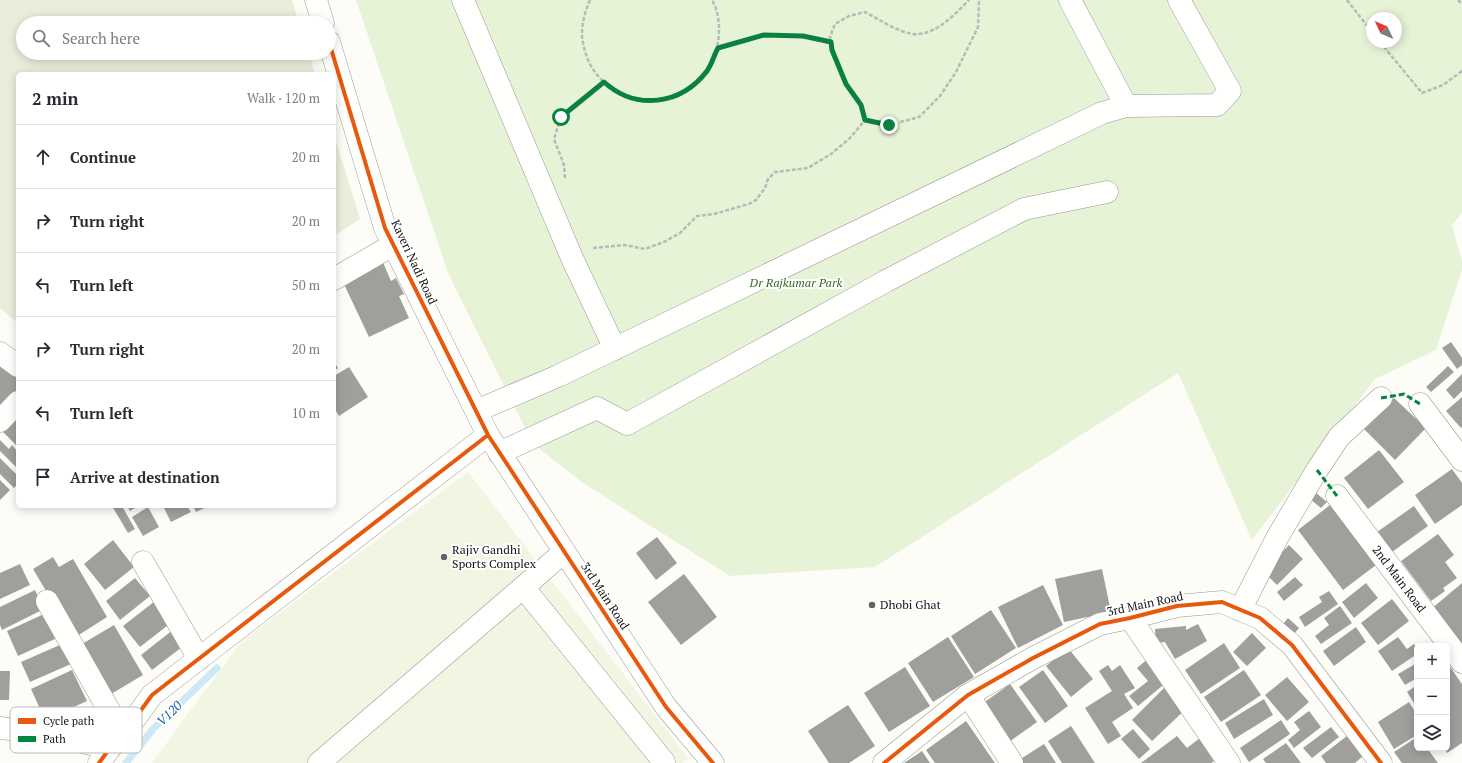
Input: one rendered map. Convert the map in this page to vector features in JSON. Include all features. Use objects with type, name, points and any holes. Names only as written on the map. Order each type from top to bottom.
[{"type":"street","points":[[316,0],[321,16]]},
{"type":"street","points":[[463,0],[572,258],[615,349]]},
{"type":"street","points":[[1070,0],[1126,106]]},
{"type":"street","points":[[476,412],[615,349],[1094,117],[1126,106],[1217,105],[1230,91],[1179,0]]},
{"type":"street","name":"Kaveri Nadi Road","points":[[334,60],[385,228],[488,435]]},
{"type":"street","points":[[499,454],[598,408],[627,424],[886,281],[1024,209],[1107,192]]},
{"type":"street","points":[[336,278],[393,245]]},
{"type":"street","points":[[0,353],[16,365]]},
{"type":"street","points":[[1240,610],[1273,545],[1317,470],[1339,437],[1381,398]]},
{"type":"street","points":[[0,421],[16,404]]},
{"type":"street","points":[[1420,404],[1462,460]]},
{"type":"street","points":[[142,708],[152,695],[488,435]]},
{"type":"street","name":"3rd Main Road","points":[[488,435],[666,707],[713,763]]},
{"type":"street","name":"2nd Main Road","points":[[1337,496],[1462,662]]},
{"type":"street","points":[[319,763],[564,552]]},
{"type":"street","points":[[143,562],[199,659]]},
{"type":"street","points":[[523,587],[664,762],[662,763]]},
{"type":"street","points":[[47,601],[93,707]]},
{"type":"street","name":"3rd Main Road","points":[[884,763],[968,695],[1032,658],[1100,624],[1177,606],[1222,602],[1260,618],[1292,645],[1381,763]]},
{"type":"street","name":"3rd Main Road","points":[[1130,618],[1229,763]]},
{"type":"street","points":[[968,695],[1012,763]]},
{"type":"street","points":[[0,728],[10,729]]},
{"type":"path","points":[[590,0],[585,12],[582,36],[586,57],[596,76],[612,90],[632,99],[653,101],[675,96],[694,86],[708,70],[718,48],[719,25],[712,0]]},
{"type":"path","points":[[865,120],[861,105],[846,84],[832,50],[830,37],[836,24],[849,16],[865,12],[904,32],[918,34],[935,29],[955,14],[969,0]]},
{"type":"path","points":[[865,120],[889,125],[919,117],[940,96],[956,72],[978,27],[978,0]]},
{"type":"path","points":[[1346,0],[1366,25]]},
{"type":"path","points":[[1458,0],[1462,4]]},
{"type":"path","points":[[718,48],[764,35],[803,36],[831,42]]},
{"type":"path","points":[[1385,48],[1422,93],[1443,86],[1462,71]]},
{"type":"path","points":[[565,181],[564,165],[554,138],[561,117],[604,82]]},
{"type":"path","points":[[589,248],[625,245],[645,249],[664,242],[680,232],[697,216],[714,214],[749,204],[756,200],[765,188],[768,179],[775,172],[808,168],[836,150],[850,138],[865,120]]},
{"type":"green space","points":[[0,0],[292,0],[297,16],[16,16],[16,60],[311,60],[314,72],[16,72],[16,321],[0,308]]},
{"type":"green space","name":"Dr Rajkumar Park","points":[[356,0],[1462,0],[1462,213],[1452,225],[1462,261],[1462,270],[1436,350],[1375,379],[1252,540],[1178,373],[875,567],[730,576],[583,483],[533,444],[448,273]]},
{"type":"green space","points":[[336,141],[360,219],[336,235]]},
{"type":"green space","name":"Rajiv Gandhi Sports Complex","points":[[468,472],[688,758],[682,763],[152,763],[241,642]]},
{"type":"building","points":[[382,260],[391,281],[396,278],[404,294],[399,296],[409,318],[369,337],[342,280]]},
{"type":"building","points":[[1451,342],[1462,358],[1462,365],[1457,369],[1442,348]]},
{"type":"building","points":[[0,357],[16,371],[16,399],[0,415]]},
{"type":"building","points":[[1448,366],[1454,372],[1431,392],[1426,387]]},
{"type":"building","points":[[349,367],[368,397],[339,416],[336,411],[336,375]]},
{"type":"building","points":[[1462,374],[1462,391],[1454,399],[1446,390]]},
{"type":"building","points":[[1462,397],[1462,427],[1461,428],[1446,411]]},
{"type":"building","points":[[1394,398],[1426,428],[1395,460],[1364,429]]},
{"type":"building","points":[[16,410],[16,445],[0,429]]},
{"type":"building","points":[[0,440],[9,449],[12,445],[16,450],[16,467],[0,451]]},
{"type":"building","points":[[1379,450],[1404,482],[1368,509],[1344,478]]},
{"type":"building","points":[[0,458],[16,474],[16,486],[14,488],[0,474]]},
{"type":"building","points":[[1452,469],[1462,483],[1462,505],[1435,524],[1415,495]]},
{"type":"building","points":[[0,480],[10,490],[0,500]]},
{"type":"building","points":[[1315,492],[1327,502],[1321,508],[1310,499]]},
{"type":"building","points":[[1330,505],[1376,565],[1343,590],[1298,530]]},
{"type":"building","points":[[1414,506],[1428,526],[1392,552],[1377,532]]},
{"type":"building","points":[[113,508],[123,508],[135,529],[128,533]]},
{"type":"building","points":[[149,508],[159,527],[143,536],[132,517]]},
{"type":"building","points":[[164,508],[188,508],[191,512],[171,522]]},
{"type":"building","points":[[194,508],[205,508],[196,512]]},
{"type":"building","points":[[1438,534],[1454,555],[1445,562],[1457,578],[1443,588],[1445,591],[1431,601],[1401,561]]},
{"type":"building","points":[[657,537],[677,563],[656,580],[636,553]]},
{"type":"building","points":[[113,540],[134,567],[105,590],[84,564]]},
{"type":"building","points":[[1289,545],[1303,559],[1277,585],[1263,571]]},
{"type":"building","points":[[53,557],[59,567],[73,559],[107,617],[74,638],[33,569]]},
{"type":"building","points":[[20,564],[30,585],[0,599],[0,573]]},
{"type":"building","points":[[1102,569],[1111,612],[1064,622],[1055,579]]},
{"type":"building","points":[[684,574],[717,617],[681,645],[648,602]]},
{"type":"building","points":[[1295,577],[1303,585],[1284,601],[1277,592]]},
{"type":"building","points":[[135,578],[150,596],[120,620],[106,601]]},
{"type":"building","points":[[1366,583],[1378,598],[1354,618],[1342,602]]},
{"type":"building","points":[[1462,583],[1462,645],[1430,610]]},
{"type":"building","points":[[1043,585],[1063,625],[1018,648],[998,607]]},
{"type":"building","points":[[35,590],[44,609],[2,630],[0,625],[0,607]]},
{"type":"building","points":[[1329,591],[1338,604],[1305,627],[1299,617],[1322,602],[1319,597]]},
{"type":"building","points":[[1392,599],[1409,621],[1378,645],[1361,623]]},
{"type":"building","points":[[155,601],[172,622],[140,647],[123,626]]},
{"type":"building","points":[[1340,606],[1352,623],[1321,644],[1315,636],[1329,625],[1324,618]]},
{"type":"building","points":[[991,610],[1016,648],[975,674],[951,636]]},
{"type":"building","points":[[44,614],[55,639],[18,656],[7,631]]},
{"type":"building","points":[[1288,618],[1299,628],[1294,634],[1283,624]]},
{"type":"building","points":[[1198,624],[1207,641],[1175,659],[1165,642],[1156,643],[1155,629],[1186,626],[1186,630]]},
{"type":"building","points":[[114,625],[143,675],[106,697],[77,647]]},
{"type":"building","points":[[1356,627],[1366,642],[1334,666],[1323,651]]},
{"type":"building","points":[[174,629],[186,644],[152,670],[141,655]]},
{"type":"building","points":[[1252,633],[1266,648],[1247,666],[1233,652]]},
{"type":"building","points":[[948,637],[974,677],[933,702],[908,663]]},
{"type":"building","points":[[1398,637],[1407,649],[1414,644],[1414,656],[1392,671],[1378,651]]},
{"type":"building","points":[[1224,643],[1240,668],[1201,694],[1185,670]]},
{"type":"building","points":[[62,644],[71,664],[30,682],[21,662]]},
{"type":"building","points":[[1068,648],[1093,679],[1071,697],[1046,666]]},
{"type":"building","points":[[1149,658],[1168,681],[1138,706],[1129,696],[1148,681],[1137,668]]},
{"type":"building","points":[[1108,665],[1112,671],[1120,665],[1135,688],[1124,694],[1133,708],[1112,722],[1121,736],[1108,744],[1085,708],[1112,691],[1099,671]]},
{"type":"building","points":[[1414,665],[1414,680],[1405,685],[1398,674]]},
{"type":"building","points":[[905,667],[930,706],[889,732],[864,693]]},
{"type":"building","points":[[1450,667],[1462,684],[1462,743],[1450,751]]},
{"type":"building","points":[[72,670],[87,701],[74,707],[39,707],[31,689]]},
{"type":"building","points":[[1043,670],[1068,706],[1045,723],[1019,687]]},
{"type":"building","points":[[1244,670],[1261,695],[1221,722],[1204,697]]},
{"type":"building","points":[[0,671],[10,671],[9,700],[0,700]]},
{"type":"building","points":[[1287,677],[1309,702],[1287,721],[1265,695]]},
{"type":"building","points":[[1010,684],[1037,722],[1009,742],[982,704]]},
{"type":"building","points":[[1166,686],[1187,708],[1152,741],[1132,720]]},
{"type":"building","points":[[1414,687],[1414,703],[1407,692]]},
{"type":"building","points":[[1264,699],[1273,715],[1234,739],[1225,723]]},
{"type":"building","points":[[1409,702],[1414,710],[1414,737],[1394,749],[1378,722]]},
{"type":"building","points":[[848,705],[875,746],[849,763],[829,763],[808,731]]},
{"type":"building","points":[[1309,711],[1321,727],[1294,748],[1288,740],[1300,730],[1294,722]]},
{"type":"building","points":[[1281,720],[1290,734],[1249,762],[1240,748]]},
{"type":"building","points":[[966,721],[995,763],[935,763],[926,750]]},
{"type":"building","points":[[1071,726],[1095,763],[1062,763],[1048,741]]},
{"type":"building","points":[[1331,727],[1339,737],[1312,758],[1303,748]]},
{"type":"building","points":[[1133,729],[1150,749],[1139,759],[1121,739]]},
{"type":"building","points":[[1177,736],[1187,748],[1200,738],[1216,760],[1211,763],[1141,763]]},
{"type":"building","points":[[1347,736],[1363,756],[1355,763],[1326,763],[1321,756]]},
{"type":"building","points":[[1414,739],[1414,751],[1429,751],[1438,763],[1402,763],[1394,752]]},
{"type":"building","points":[[1286,743],[1301,763],[1266,763],[1263,759]]},
{"type":"building","points":[[1044,744],[1056,763],[1021,763],[1019,760]]},
{"type":"building","points":[[922,751],[930,763],[904,763]]},
{"type":"waterway","name":"V120","points":[[142,743],[153,729],[217,668]]},
{"type":"waterway","name":"V120","points":[[126,763],[134,753]]},
{"type":"marked path","points":[[1381,398],[1404,394],[1420,404]]},
{"type":"marked path","points":[[1317,470],[1337,496]]},
{"type":"cycle path","points":[[334,60],[385,228],[488,435],[666,707],[713,763]]},
{"type":"cycle path","points":[[142,709],[152,695],[488,435]]},
{"type":"cycle path","points":[[884,763],[968,695],[1033,658],[1100,624],[1177,606],[1222,602],[1260,618],[1292,645],[1381,763]]},
{"type":"cycle path","points":[[99,763],[106,753]]},
{"type":"place","name":"Rajiv Gandhi Sports Complex","points":[[444,557]]},
{"type":"place","name":"Dhobi Ghat","points":[[872,605]]},
{"type":"route","points":[[561,117],[604,82],[612,90],[632,99],[653,101],[675,96],[694,86],[708,70],[718,48],[764,35],[803,36],[831,42],[832,50],[846,84],[861,105],[865,120],[889,125]]}]
